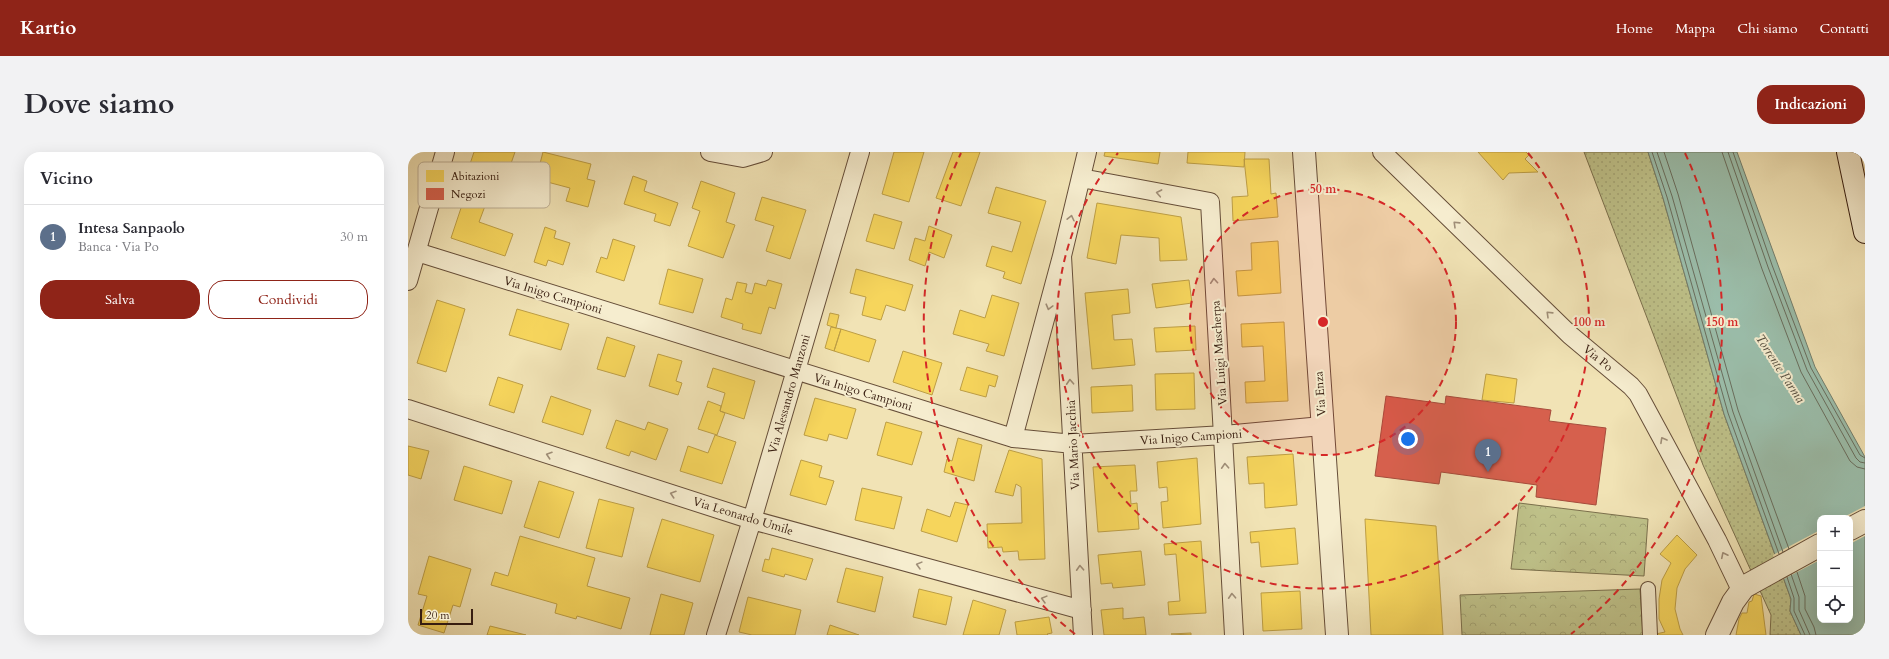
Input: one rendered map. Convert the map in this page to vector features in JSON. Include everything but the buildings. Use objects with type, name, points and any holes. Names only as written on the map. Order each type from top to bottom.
[{"type":"street","points":[[442,162],[445,152]]},
{"type":"street","points":[[710,152],[744,155],[763,152]]},
{"type":"street","name":"Via Alessandro Manzoni","points":[[716,635],[752,520],[860,152]]},
{"type":"street","name":"Via Mario Jacchia","points":[[1013,438],[1062,256],[1087,152]]},
{"type":"street","name":"Via Enza","points":[[1304,152],[1337,635]]},
{"type":"street","name":"Via Po","points":[[1382,152],[1566,330],[1631,386],[1638,394],[1714,534],[1748,585]]},
{"type":"street","points":[[1848,152],[1859,174],[1865,232]]},
{"type":"street","name":"Via Luigi Mascherpa","points":[[1081,178],[1210,202],[1234,635]]},
{"type":"street","points":[[408,281],[429,208]]},
{"type":"street","name":"Via Inigo Campioni","points":[[417,252],[1013,438],[1073,444],[1224,435],[1322,426]]},
{"type":"street","name":"Via Mario Jacchia","points":[[1062,256],[1083,635]]},
{"type":"street","name":"Via Leonardo Umile","points":[[408,409],[752,520],[1082,610]]},
{"type":"street","points":[[1853,528],[1865,522]]},
{"type":"street","points":[[1717,635],[1733,602],[1748,585],[1817,547]]},
{"type":"street","points":[[1648,589],[1650,635]]},
{"type":"green space","points":[[1584,152],[1648,152],[1663,198],[1724,414],[1791,599],[1790,611],[1801,635],[1770,635],[1771,615],[1703,465]]},
{"type":"green space","points":[[1519,503],[1648,519],[1644,576],[1511,569]]},
{"type":"green space","points":[[1640,589],[1643,635],[1462,635],[1460,595]]},
{"type":"water","name":"Torrente Parma","points":[[1648,152],[1737,152],[1815,367],[1865,457],[1865,635],[1801,635],[1790,611],[1791,599],[1724,414],[1663,198]]},
{"type":"pier","points":[[1865,506],[1865,536],[1853,542],[1853,515],[1848,515]]},
{"type":"pier","points":[[1817,532],[1817,562],[1782,580],[1773,555]]},
{"type":"place","name":"Intesa Sanpaolo","points":[[1488,472]]}]
